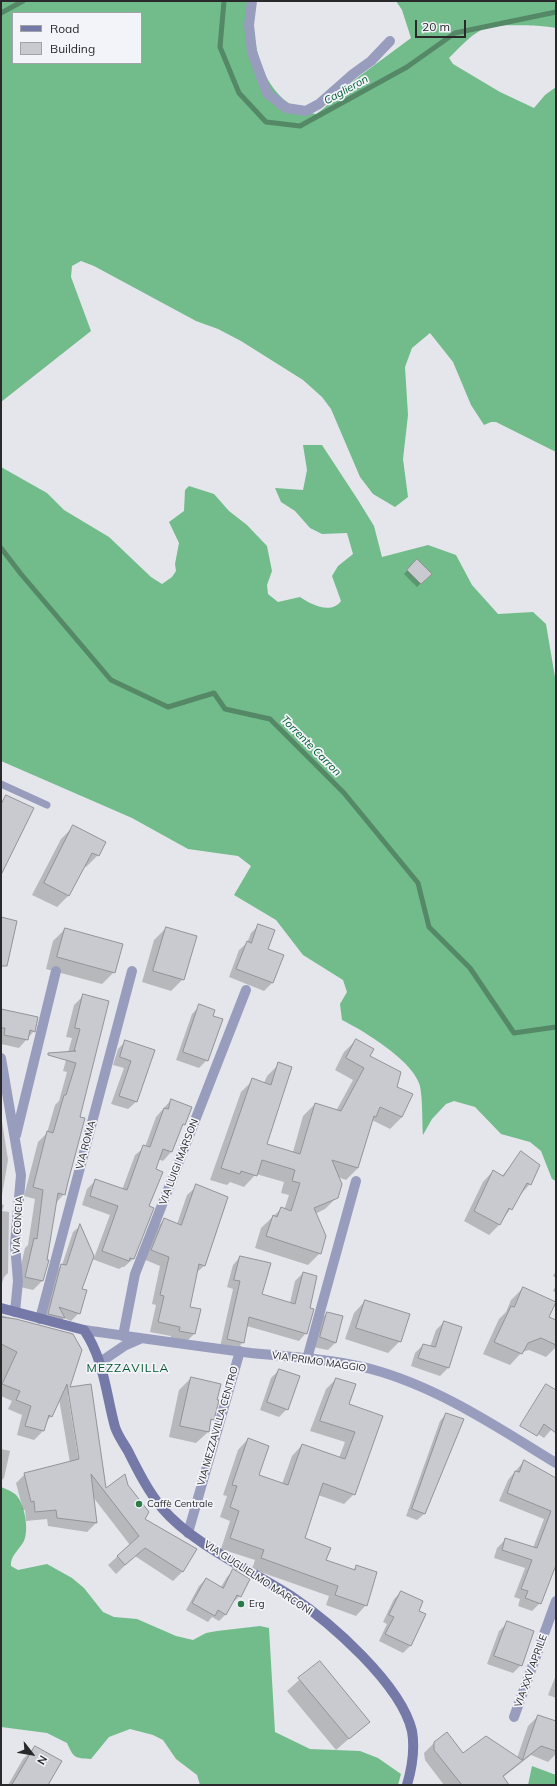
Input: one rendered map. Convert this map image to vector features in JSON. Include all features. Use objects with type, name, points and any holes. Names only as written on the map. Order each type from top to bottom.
[{"type":"main road","points":[[1,1308],[84,1330],[90,1339],[99,1364],[116,1429],[148,1489],[163,1509],[188,1533]]},
{"type":"main road","name":"VIA GUGLIELMO MARCONI","points":[[188,1533],[292,1597],[329,1624],[365,1658],[385,1682],[402,1709],[412,1731],[412,1767],[407,1785]]},
{"type":"street","points":[[252,1],[249,25],[254,59],[267,93],[286,108],[306,111],[319,104],[353,74],[371,61],[390,41]]},
{"type":"street","name":"VIA ROMA","points":[[40,1319],[132,971]]},
{"type":"street","name":"VIA CONCIA","points":[[15,1139],[56,972]]},
{"type":"street","name":"VIA LUIGI MARSON","points":[[123,1336],[136,1274],[246,990]]},
{"type":"street","name":"VIA CONCIA","points":[[1,1058],[21,1175],[15,1244],[18,1280],[15,1312]]},
{"type":"street","points":[[307,1359],[356,1180]]},
{"type":"street","name":"VIA PRIMO MAGGIO","points":[[84,1330],[140,1339],[307,1359],[371,1369],[413,1383],[490,1423],[556,1463]]},
{"type":"street","points":[[99,1364],[124,1346],[140,1339]]},
{"type":"street","name":"VIA MEZZAVILLA CENTRO","points":[[188,1533],[240,1351]]},
{"type":"street","name":"VIA XXV APRILE","points":[[514,1717],[556,1602]]},
{"type":"lane","points":[[1,784],[47,805]]},
{"type":"green space","points":[[1,1],[255,1],[255,36],[258,54],[264,71],[272,86],[284,99],[298,109],[316,114],[353,81],[411,38],[402,10],[396,1],[556,1],[556,28],[522,25],[501,25],[488,27],[477,32],[449,58],[453,64],[500,92],[534,108],[545,95],[556,87],[556,452],[496,422],[491,422],[484,425],[471,405],[453,362],[430,333],[412,348],[405,367],[408,415],[403,459],[408,497],[395,507],[373,494],[360,477],[331,409],[322,397],[303,380],[241,341],[218,329],[196,321],[94,266],[81,261],[72,266],[71,277],[91,331],[1,402]]},
{"type":"green space","points":[[303,445],[322,445],[374,526],[382,557],[428,545],[456,555],[472,585],[498,614],[533,612],[546,624],[556,683],[556,1181],[552,1179],[541,1151],[530,1142],[501,1134],[475,1107],[454,1101],[446,1104],[432,1119],[423,1135],[422,1101],[419,1083],[414,1074],[396,1055],[374,1038],[342,1020],[340,1004],[347,992],[343,980],[303,955],[276,920],[234,895],[251,866],[238,856],[188,849],[132,818],[1,761],[1,467],[47,493],[64,510],[109,537],[151,577],[162,584],[172,577],[176,571],[175,564],[179,543],[169,522],[184,511],[185,490],[189,486],[214,494],[229,511],[247,525],[267,546],[272,571],[267,585],[268,594],[278,602],[300,597],[309,603],[326,608],[337,605],[341,601],[332,576],[338,566],[353,554],[347,533],[322,534],[310,528],[295,511],[281,502],[275,488],[303,490],[307,470]]},
{"type":"green space","points":[[1,1487],[12,1492],[20,1500],[26,1525],[24,1541],[13,1556],[11,1566],[18,1570],[47,1564],[72,1578],[84,1588],[103,1612],[114,1617],[137,1619],[176,1636],[193,1640],[206,1633],[217,1631],[260,1626],[269,1628],[275,1732],[310,1749],[360,1751],[378,1758],[401,1774],[398,1785],[200,1785],[197,1775],[176,1759],[163,1740],[153,1735],[130,1729],[109,1737],[91,1759],[75,1756],[71,1752],[67,1743],[47,1733],[1,1727]]},
{"type":"green space","points":[[532,1766],[556,1775],[556,1785],[528,1785]]},
{"type":"building","points":[[417,559],[432,574],[421,584],[407,570]]},
{"type":"building","points":[[6,795],[34,808],[1,875],[1,805]]},
{"type":"building","points":[[73,825],[106,842],[99,856],[92,853],[69,896],[44,883]]},
{"type":"building","points":[[1,917],[17,921],[7,966],[1,966]]},
{"type":"building","points":[[258,924],[275,930],[268,949],[284,955],[273,983],[236,969],[247,941],[251,943]]},
{"type":"building","points":[[166,927],[197,936],[184,980],[153,971]]},
{"type":"building","points":[[65,928],[123,944],[115,973],[57,957]]},
{"type":"building","points":[[83,994],[109,1001],[80,1117],[85,1118],[65,1195],[58,1193],[47,1260],[49,1260],[43,1281],[25,1277],[34,1238],[37,1239],[43,1190],[33,1187],[47,1131],[53,1133],[64,1095],[66,1095],[76,1063],[48,1055],[48,1053],[76,1051],[74,1051],[80,1029],[75,1028]]},
{"type":"building","points":[[199,1004],[215,1010],[213,1016],[223,1019],[208,1061],[183,1052]]},
{"type":"building","points":[[1,1009],[38,1017],[35,1032],[30,1030],[28,1040],[4,1035],[5,1028],[1,1028]]},
{"type":"building","points":[[356,1039],[374,1049],[370,1056],[401,1072],[397,1087],[413,1094],[402,1117],[380,1107],[376,1117],[374,1116],[358,1168],[332,1160],[342,1184],[338,1198],[314,1208],[326,1236],[321,1254],[266,1236],[273,1215],[277,1217],[281,1207],[291,1211],[300,1183],[292,1181],[295,1170],[262,1160],[257,1176],[241,1171],[240,1174],[221,1168],[252,1078],[271,1085],[278,1062],[292,1067],[267,1144],[300,1154],[315,1103],[341,1111],[364,1068],[346,1058]]},
{"type":"building","points":[[125,1040],[155,1050],[137,1102],[119,1096],[131,1061],[120,1057]]},
{"type":"building","points":[[171,1099],[192,1107],[185,1125],[183,1124],[172,1152],[163,1149],[156,1169],[163,1172],[149,1206],[154,1208],[134,1259],[130,1258],[129,1261],[102,1251],[118,1206],[90,1196],[95,1179],[127,1190],[143,1145],[150,1147],[164,1108],[168,1109]]},
{"type":"building","points":[[521,1151],[540,1165],[531,1185],[527,1183],[512,1210],[509,1208],[500,1225],[474,1211],[493,1170],[503,1176]]},
{"type":"building","points":[[196,1184],[228,1197],[205,1266],[199,1264],[190,1307],[201,1309],[195,1334],[179,1331],[180,1327],[158,1322],[164,1296],[160,1295],[169,1257],[151,1250],[164,1218],[181,1225]]},
{"type":"building","points":[[80,1224],[94,1256],[82,1289],[87,1290],[80,1314],[59,1307],[65,1318],[48,1314],[61,1264],[66,1265]]},
{"type":"building","points":[[240,1256],[271,1263],[262,1294],[295,1304],[303,1272],[317,1276],[310,1308],[314,1309],[307,1334],[249,1317],[244,1343],[227,1339],[240,1281],[234,1280]]},
{"type":"building","points":[[523,1287],[556,1302],[549,1317],[556,1320],[556,1345],[541,1338],[528,1343],[522,1354],[494,1342],[511,1306],[514,1307]]},
{"type":"building","points":[[365,1300],[410,1314],[401,1342],[356,1328]]},
{"type":"building","points":[[327,1312],[343,1316],[336,1343],[320,1337]]},
{"type":"building","points":[[1,1317],[16,1319],[73,1334],[82,1350],[70,1387],[91,1384],[106,1488],[125,1474],[128,1485],[149,1512],[145,1519],[197,1549],[183,1572],[145,1548],[125,1565],[117,1556],[139,1536],[91,1474],[97,1523],[57,1518],[56,1510],[35,1512],[34,1501],[31,1502],[24,1473],[79,1459],[67,1384],[52,1417],[49,1415],[44,1431],[25,1426],[31,1406],[16,1400],[20,1391],[2,1384],[17,1352],[1,1344]]},
{"type":"building","points":[[444,1321],[462,1327],[449,1368],[418,1358],[423,1344],[435,1347]]},
{"type":"building","points":[[279,1369],[300,1376],[288,1410],[267,1402]]},
{"type":"building","points":[[191,1377],[221,1384],[214,1420],[211,1419],[209,1432],[180,1426]]},
{"type":"building","points":[[336,1378],[356,1384],[349,1404],[383,1416],[355,1495],[323,1483],[305,1538],[331,1548],[326,1560],[355,1570],[356,1565],[377,1572],[367,1606],[335,1595],[338,1586],[261,1558],[264,1550],[230,1538],[239,1511],[230,1507],[237,1486],[232,1485],[248,1438],[269,1446],[259,1475],[288,1485],[302,1444],[345,1459],[355,1432],[320,1421]]},
{"type":"building","points":[[546,1384],[556,1390],[556,1433],[544,1424],[537,1436],[520,1426]]},
{"type":"building","points":[[446,1413],[464,1419],[425,1514],[412,1509]]},
{"type":"building","points":[[524,1460],[556,1478],[556,1565],[541,1604],[525,1598],[528,1591],[521,1589],[532,1560],[502,1550],[505,1538],[537,1548],[551,1511],[507,1493],[515,1471],[519,1472]]},
{"type":"building","points":[[233,1569],[250,1579],[241,1597],[237,1595],[226,1615],[218,1610],[215,1616],[192,1603],[206,1578],[223,1588]]},
{"type":"building","points":[[401,1591],[423,1601],[419,1611],[426,1614],[411,1646],[385,1634],[394,1617],[389,1615]]},
{"type":"building","points":[[507,1621],[534,1631],[522,1666],[494,1656]]},
{"type":"building","points":[[320,1661],[370,1722],[349,1739],[298,1678]]},
{"type":"building","points":[[538,1715],[556,1721],[556,1751],[541,1746],[503,1776],[509,1785],[462,1785],[434,1750],[434,1742],[447,1732],[463,1753],[486,1736],[522,1760]]},
{"type":"building","points":[[35,1746],[62,1761],[48,1785],[12,1785]]},
{"type":"waterway","name":"Caglieron","points":[[1,13],[23,1]]},
{"type":"waterway","name":"Caglieron","points":[[224,1],[220,47],[239,93],[266,122],[300,126],[407,67],[455,33],[556,12]]},
{"type":"waterway","name":"Torrente Carron","points":[[1,548],[21,574],[111,680],[168,707],[214,693],[225,709],[270,719],[344,793],[418,883],[429,927],[470,968],[514,1033],[556,1027]]},
{"type":"place","name":"Caffè Centrale","points":[[139,1504]]},
{"type":"place","name":"Erg","points":[[241,1604]]},
{"type":"district","name":"MEZZAVILLA","points":[[128,1368]]}]
